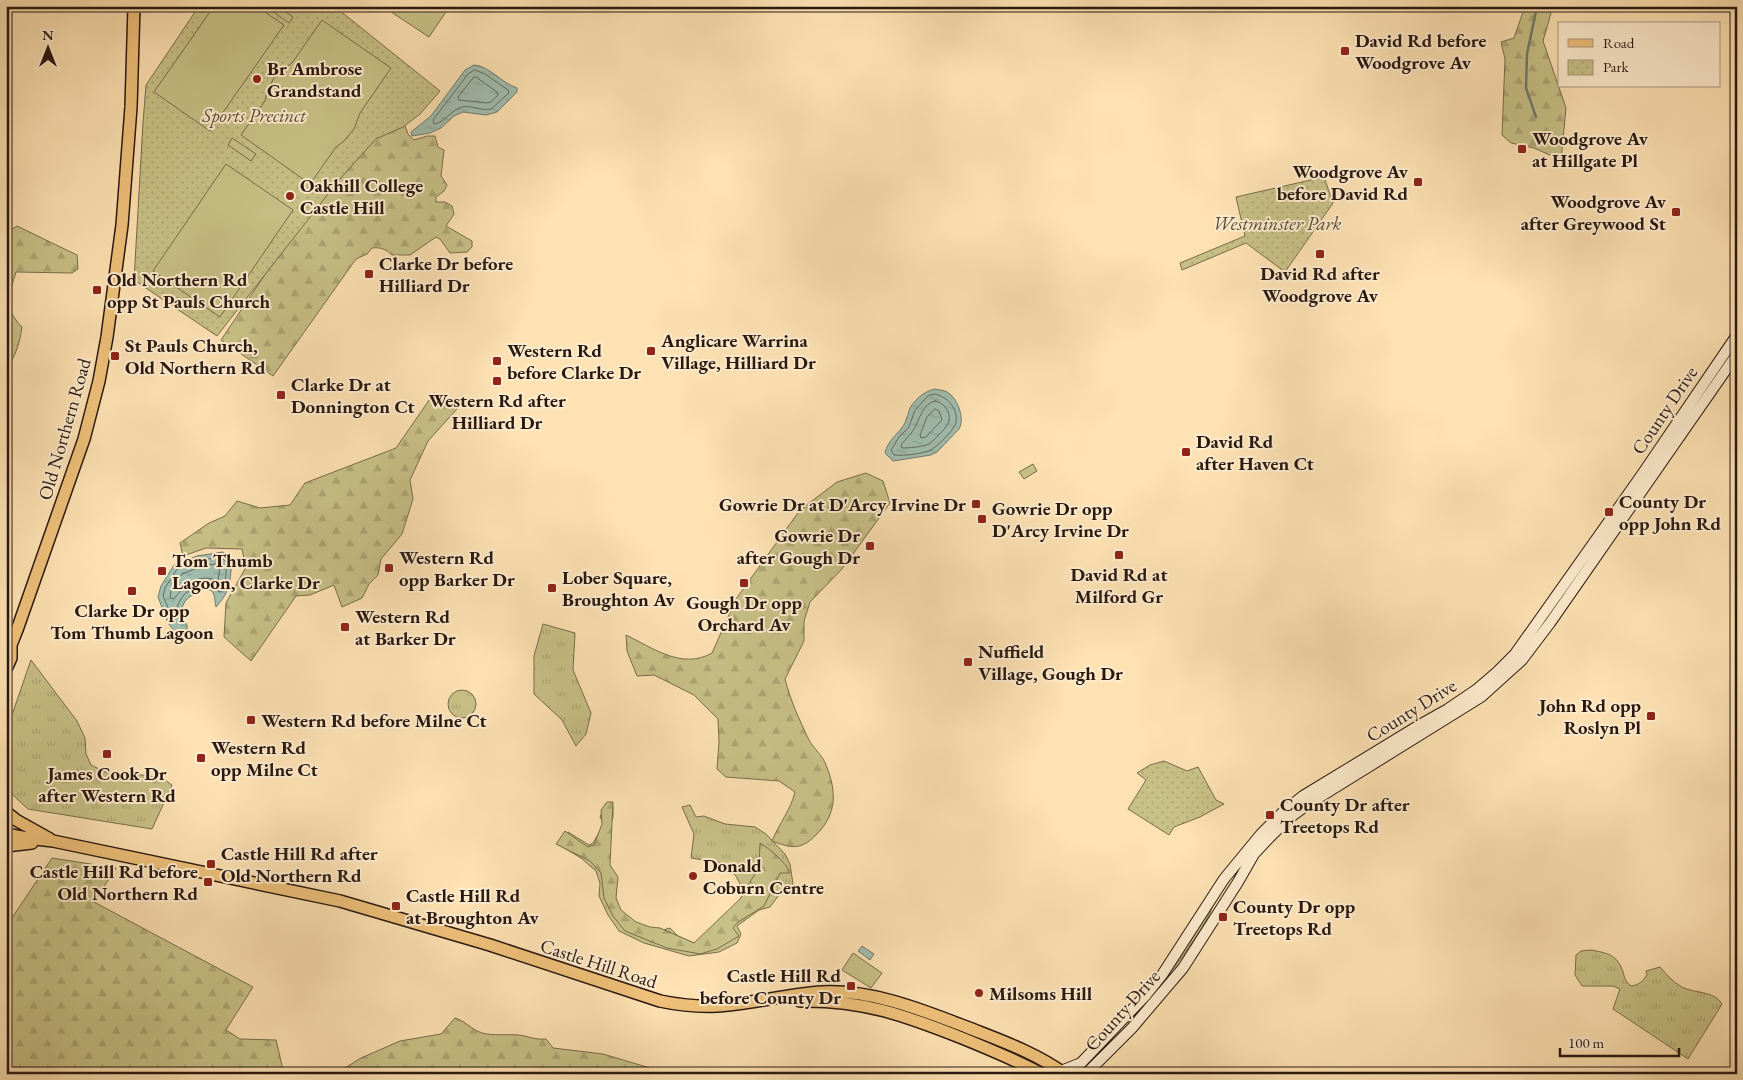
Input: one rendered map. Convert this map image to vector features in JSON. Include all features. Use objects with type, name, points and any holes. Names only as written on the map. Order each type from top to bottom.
[{"type":"main road","name":"Old Northern Road","points":[[6,669],[11,658],[9,648],[74,471],[99,380],[122,225],[131,107],[134,6]]},
{"type":"main road","name":"County Drive","points":[[1060,1073],[1081,1063],[1146,995],[1162,975],[1224,879],[1261,834],[1282,813],[1303,796],[1455,705],[1497,672],[1515,654],[1641,476],[1737,335]]},
{"type":"main road","name":"County Drive","points":[[1086,1074],[1132,1028],[1166,989],[1199,944],[1254,854],[1288,819],[1347,779],[1481,697],[1522,660],[1550,623],[1737,354]]},
{"type":"main road","points":[[6,812],[16,820],[53,841]]},
{"type":"main road","name":"Castle Hill Road","points":[[6,823],[53,841]]},
{"type":"main road","name":"Castle Hill Road","points":[[6,834],[53,841],[340,901],[490,945],[660,1001],[679,1005],[715,1006],[826,992],[872,996],[914,1007],[1015,1046],[1046,1062],[1060,1073]]},
{"type":"main road","points":[[6,846],[53,841]]},
{"type":"main road","name":"Castle Hill Road","points":[[758,1001],[840,1002],[885,1010],[1006,1056],[1042,1074]]},
{"type":"main road","points":[[1046,1062],[1048,1074]]},
{"type":"green space","name":"Sports Precinct","points":[[199,6],[288,6],[294,10],[307,6],[334,6],[440,91],[420,114],[403,127],[376,139],[339,180],[217,336],[134,280],[146,85]]},
{"type":"green space","points":[[214,6],[256,6],[284,25],[210,131],[154,92]]},
{"type":"green space","points":[[265,6],[277,6],[293,17],[289,23]]},
{"type":"green space","points":[[382,6],[450,6],[429,37]]},
{"type":"green space","points":[[1525,6],[1553,6],[1543,41],[1566,108],[1561,160],[1534,148],[1511,143],[1502,135],[1505,59],[1501,42],[1514,38]]},
{"type":"green space","points":[[322,20],[391,68],[360,113],[354,129],[336,147],[310,184],[241,135],[265,101],[267,91],[274,78],[292,63]]},
{"type":"green space","points":[[403,120],[408,134],[414,140],[435,136],[438,147],[444,150],[441,176],[447,185],[444,191],[436,197],[436,202],[445,202],[452,206],[454,214],[446,226],[472,241],[472,247],[467,252],[450,253],[440,239],[436,237],[410,255],[392,255],[383,249],[372,248],[367,254],[356,259],[273,376],[221,340],[363,129]]},
{"type":"green space","points":[[232,138],[256,154],[251,161],[228,145]]},
{"type":"green space","points":[[226,164],[293,210],[220,317],[153,271]]},
{"type":"green space","name":"Westminster Park","points":[[1324,177],[1333,203],[1285,272],[1246,243],[1182,270],[1180,263],[1245,236],[1236,197]]},
{"type":"green space","points":[[17,226],[77,255],[78,269],[72,273],[16,272],[9,301],[12,314],[22,327],[17,349],[6,369],[6,229],[12,229]]},
{"type":"green space","points":[[434,393],[449,399],[457,409],[428,441],[410,480],[413,499],[402,534],[381,559],[378,575],[369,584],[362,598],[342,607],[334,585],[310,595],[296,596],[251,661],[224,637],[226,603],[246,567],[242,549],[206,548],[183,556],[180,543],[209,523],[225,516],[237,501],[260,508],[290,505],[305,483],[396,448]]},
{"type":"green space","points":[[1033,464],[1037,471],[1024,479],[1019,472]]},
{"type":"green space","points":[[866,473],[883,481],[890,503],[842,569],[810,602],[804,621],[804,641],[785,679],[809,740],[825,762],[832,784],[833,802],[828,819],[816,835],[800,846],[785,845],[772,841],[795,792],[779,781],[726,777],[717,769],[718,719],[694,695],[654,675],[637,676],[627,651],[626,635],[657,651],[679,658],[701,658],[712,653],[736,599],[800,510],[837,482]]},
{"type":"green space","points":[[543,624],[575,633],[573,670],[591,713],[586,734],[576,746],[562,720],[534,694],[534,656]]},
{"type":"green space","points":[[31,660],[77,721],[85,738],[86,754],[91,765],[107,773],[128,773],[162,778],[172,785],[152,829],[28,809],[13,795],[6,784],[6,732]]},
{"type":"green space","points":[[462,690],[472,694],[476,704],[472,714],[462,718],[452,714],[448,704],[452,694]]},
{"type":"green space","points":[[1164,761],[1187,771],[1198,767],[1216,800],[1224,804],[1200,817],[1174,827],[1169,835],[1128,809],[1146,780],[1137,773],[1150,765]]},
{"type":"green space","points":[[607,802],[613,802],[610,865],[618,877],[616,898],[621,910],[636,922],[660,928],[694,943],[740,899],[759,867],[760,843],[781,860],[790,873],[780,873],[764,906],[738,922],[733,928],[739,936],[717,949],[700,954],[667,948],[625,931],[613,916],[604,898],[601,873],[590,861],[556,844],[565,831],[588,847],[594,845],[602,824],[601,810]]},
{"type":"green space","points":[[606,803],[613,806],[613,817],[604,845],[613,895],[619,913],[653,933],[670,928],[678,936],[696,944],[747,898],[736,876],[723,863],[691,858],[694,834],[682,807],[690,805],[696,817],[704,816],[725,824],[755,827],[766,834],[785,854],[790,864],[794,891],[786,890],[779,895],[770,907],[759,910],[737,926],[741,934],[737,943],[719,952],[689,956],[644,943],[619,931],[608,915],[599,896],[600,883],[596,871],[581,858],[559,845],[568,832],[589,845],[593,843],[604,824],[600,817]]},
{"type":"green space","points":[[52,858],[116,868],[94,902],[253,987],[226,1030],[240,1039],[276,1040],[284,1074],[6,1074],[6,927]]},
{"type":"green space","points":[[1212,907],[1198,934],[1162,982]]},
{"type":"green space","points":[[1591,950],[1611,955],[1618,961],[1626,981],[1631,986],[1642,981],[1647,975],[1646,971],[1660,967],[1680,986],[1714,996],[1722,1004],[1688,1059],[1613,1009],[1620,989],[1613,986],[1582,986],[1575,975],[1576,955],[1581,951]]},
{"type":"green space","points":[[853,953],[882,973],[871,988],[842,970]]},
{"type":"green space","points":[[455,1018],[482,1033],[546,1039],[553,1048],[603,1054],[650,1068],[646,1074],[335,1074],[361,1058],[400,1041],[441,1034]]},
{"type":"water","points":[[474,65],[490,71],[511,86],[517,88],[517,92],[497,112],[486,115],[463,112],[454,116],[441,128],[430,133],[412,136],[411,132],[431,116],[465,70]]},
{"type":"water","points":[[935,389],[946,391],[957,404],[961,414],[959,429],[937,452],[931,455],[893,461],[885,453],[886,448],[903,427],[910,408],[921,396]]},
{"type":"water","points":[[223,552],[232,559],[229,585],[225,596],[216,607],[212,591],[200,591],[192,595],[186,600],[182,608],[181,616],[187,625],[187,630],[184,632],[174,631],[168,623],[158,597],[161,586],[174,565],[197,556]]},
{"type":"water","points":[[862,946],[874,954],[870,960],[858,951]]},
{"type":"waterway","points":[[1536,117],[1526,88],[1527,54],[1537,6]]},
{"type":"place","name":"David Rd before Woodgrove Av","points":[[1345,51]]},
{"type":"place","name":"Br Ambrose Grandstand","points":[[257,79]]},
{"type":"place","name":"Woodgrove Av at Hillgate Pl","points":[[1522,149]]},
{"type":"place","name":"Woodgrove Av before David Rd","points":[[1418,182]]},
{"type":"place","name":"Oakhill College Castle Hill","points":[[290,196]]},
{"type":"place","name":"Woodgrove Av after Greywood St","points":[[1676,212]]},
{"type":"place","name":"David Rd after Woodgrove Av","points":[[1320,254]]},
{"type":"place","name":"Clarke Dr before Hilliard Dr","points":[[369,274]]},
{"type":"place","name":"Old Northern Rd opp St Pauls Church","points":[[97,290]]},
{"type":"place","name":"Anglicare Warrina Village, Hilliard Dr","points":[[651,351]]},
{"type":"place","name":"St Pauls Church, Old Northern Rd","points":[[115,356]]},
{"type":"place","name":"Western Rd before Clarke Dr","points":[[497,361]]},
{"type":"place","name":"Western Rd after Hilliard Dr","points":[[497,381]]},
{"type":"place","name":"Clarke Dr at Donnington Ct","points":[[281,395]]},
{"type":"place","name":"David Rd after Haven Ct","points":[[1186,452]]},
{"type":"place","name":"Gowrie Dr at D'Arcy Irvine Dr","points":[[976,504]]},
{"type":"place","name":"County Dr opp John Rd","points":[[1609,512]]},
{"type":"place","name":"Gowrie Dr opp D'Arcy Irvine Dr","points":[[982,519]]},
{"type":"place","name":"Gowrie Dr after Gough Dr","points":[[870,546]]},
{"type":"place","name":"David Rd at Milford Gr","points":[[1119,555]]},
{"type":"place","name":"Western Rd opp Barker Dr","points":[[389,568]]},
{"type":"place","name":"Tom Thumb Lagoon, Clarke Dr","points":[[162,571]]},
{"type":"place","name":"Gough Dr opp Orchard Av","points":[[744,583]]},
{"type":"place","name":"Lober Square, Broughton Av","points":[[552,588]]},
{"type":"place","name":"Clarke Dr opp Tom Thumb Lagoon","points":[[132,591]]},
{"type":"place","name":"Western Rd at Barker Dr","points":[[345,627]]},
{"type":"place","name":"Nuffield Village, Gough Dr","points":[[968,662]]},
{"type":"place","name":"John Rd opp Roslyn Pl","points":[[1651,716]]},
{"type":"place","name":"Western Rd before Milne Ct","points":[[251,720]]},
{"type":"place","name":"James Cook Dr after Western Rd","points":[[107,754]]},
{"type":"place","name":"Western Rd opp Milne Ct","points":[[201,758]]},
{"type":"place","name":"County Dr after Treetops Rd","points":[[1270,815]]},
{"type":"place","name":"Castle Hill Rd after Old Northern Rd","points":[[211,864]]},
{"type":"place","name":"Donald Coburn Centre","points":[[693,876]]},
{"type":"place","name":"Castle Hill Rd before Old Northern Rd","points":[[208,882]]},
{"type":"place","name":"Castle Hill Rd at Broughton Av","points":[[396,906]]},
{"type":"place","name":"County Dr opp Treetops Rd","points":[[1223,917]]},
{"type":"place","name":"Castle Hill Rd before County Dr","points":[[851,986]]},
{"type":"place","name":"Milsoms Hill","points":[[979,993]]}]
